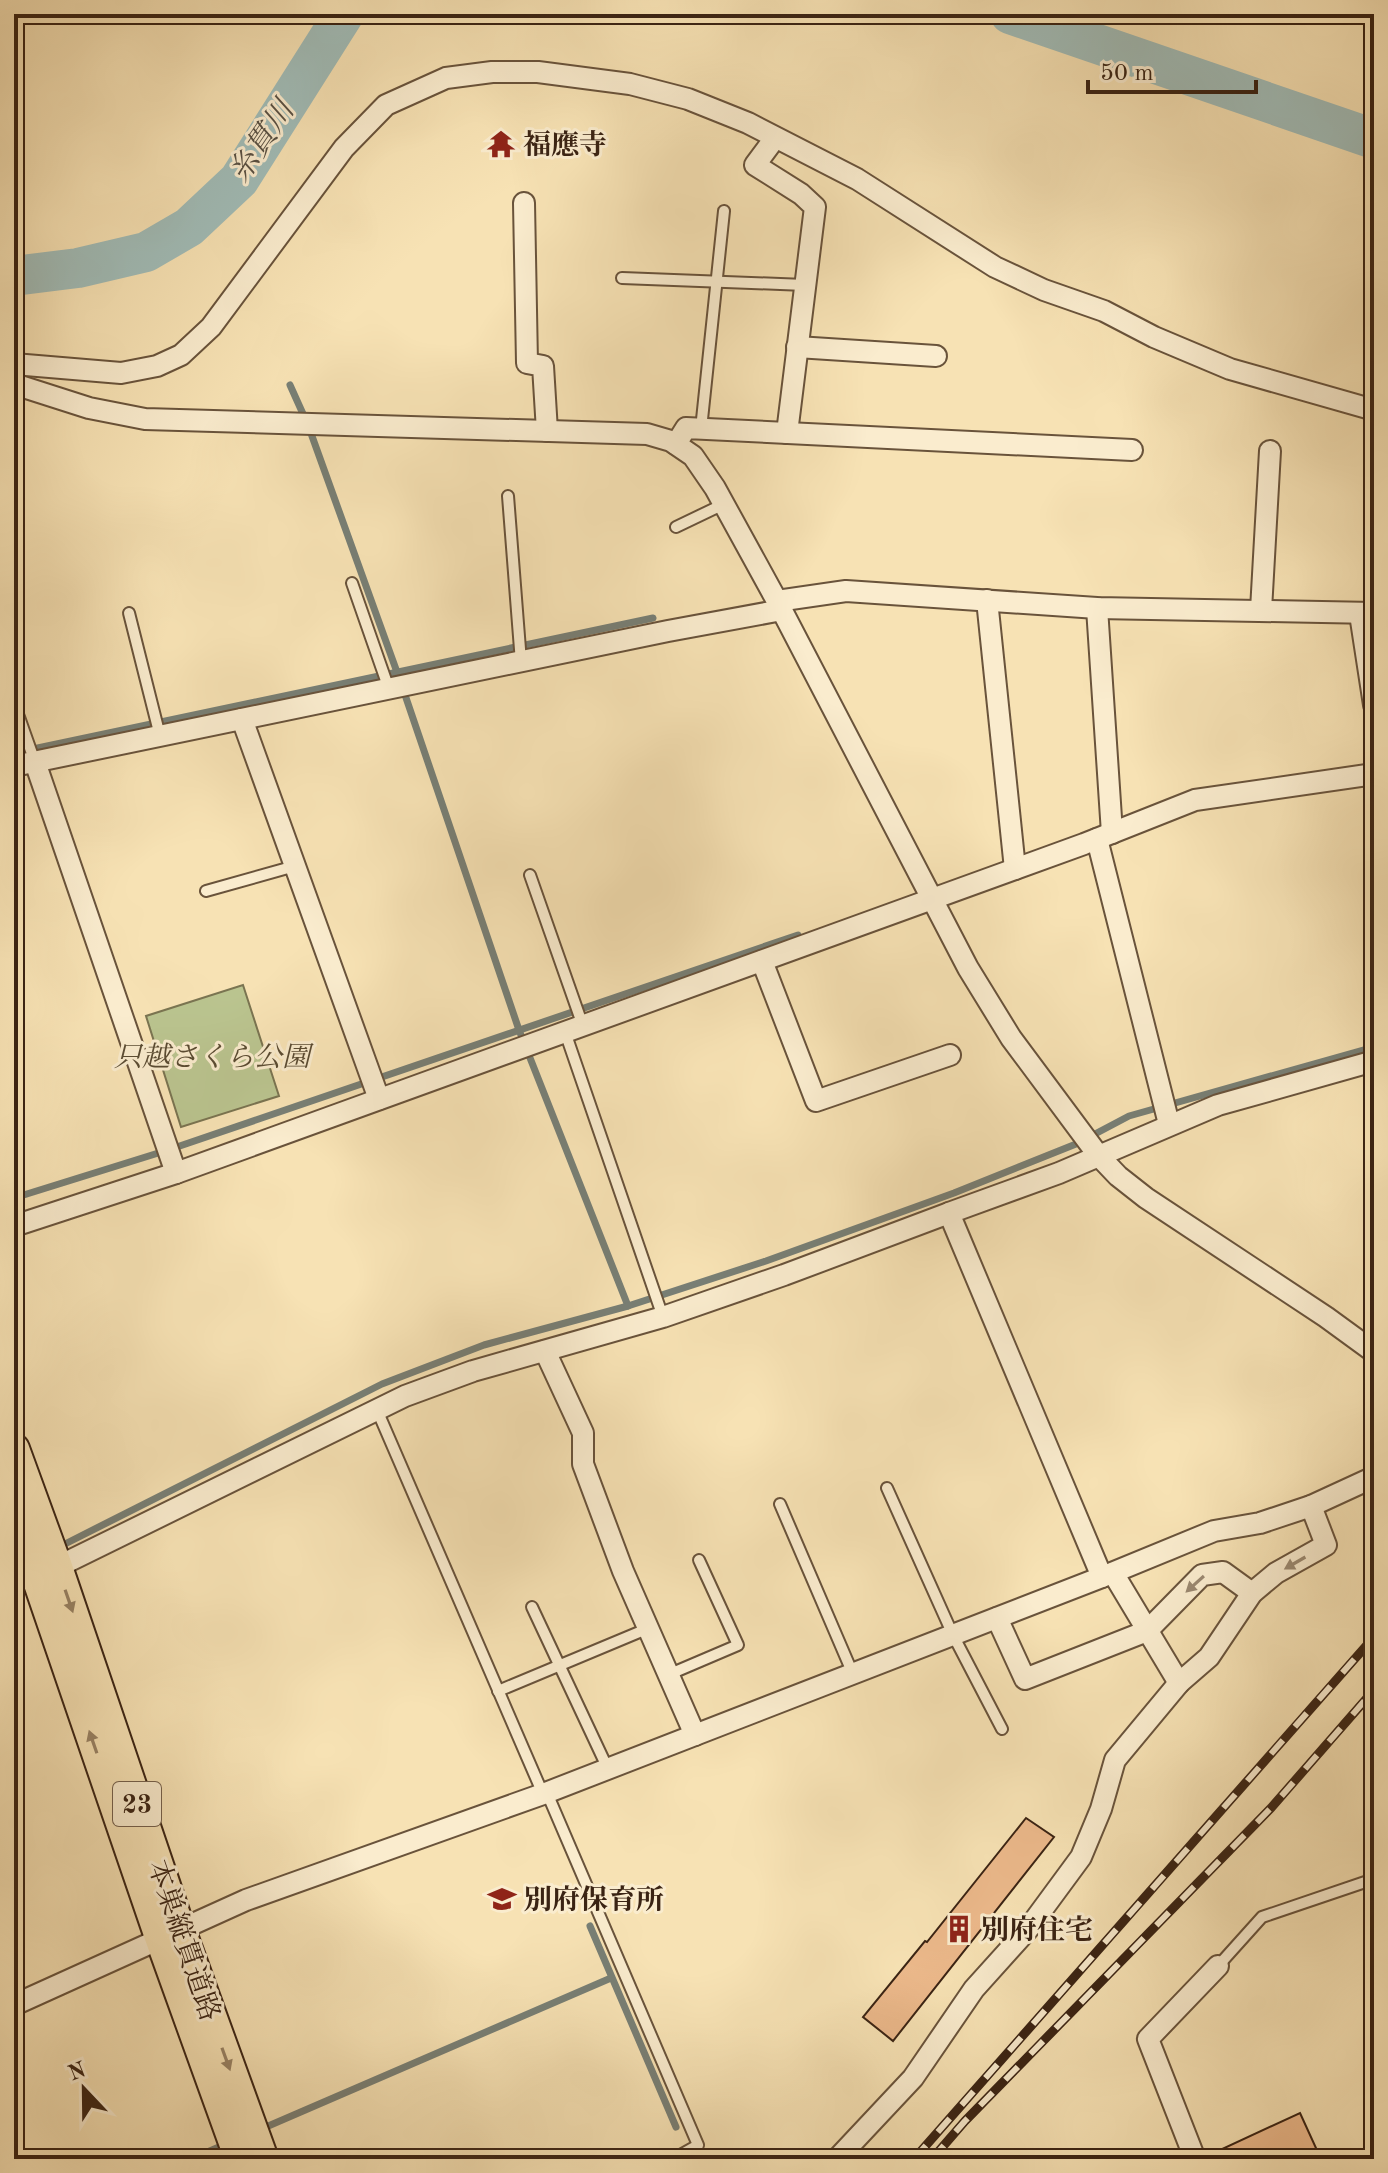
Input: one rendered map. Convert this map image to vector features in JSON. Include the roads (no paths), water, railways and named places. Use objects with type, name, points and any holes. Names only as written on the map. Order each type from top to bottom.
[{"type":"main road","name":"本巣縦貫道路","points":[[14,1449],[36,1574]]},
{"type":"main road","name":"本巣縦貫道路","points":[[14,1510],[170,1934],[263,2159]]},
{"type":"main road","name":"本巣縦貫道路","points":[[170,1934],[240,2159]]},
{"type":"street","points":[[14,364],[121,373],[157,366],[181,355],[211,327],[344,148],[386,105],[446,78],[492,72],[538,72],[630,84],[688,99],[748,123],[857,179],[995,267],[1044,290],[1104,311],[1154,337],[1230,369],[1374,410]]},
{"type":"street","points":[[775,138],[755,165],[801,194],[815,207],[787,433]]},
{"type":"street","points":[[524,203],[527,363],[543,366],[547,431]]},
{"type":"street","points":[[797,347],[936,356]]},
{"type":"street","points":[[14,384],[89,408],[145,419],[647,434],[676,444],[693,456],[724,504],[780,605],[968,968],[1011,1038],[1098,1155],[1146,1198],[1374,1352]]},
{"type":"street","points":[[676,444],[686,428],[1132,450]]},
{"type":"street","points":[[1261,610],[1270,451]]},
{"type":"street","points":[[14,766],[521,662],[846,591],[1097,608],[1367,613],[1374,705]]},
{"type":"street","points":[[987,600],[1015,869]]},
{"type":"street","points":[[1097,608],[1104,836],[1169,1124]]},
{"type":"street","points":[[242,719],[379,1099]]},
{"type":"street","points":[[35,762],[176,1173]]},
{"type":"street","points":[[14,1226],[176,1173],[1015,869],[1195,800],[1374,774]]},
{"type":"street","points":[[762,961],[816,1101],[950,1055]]},
{"type":"street","points":[[36,1574],[405,1396],[473,1371],[663,1317],[1059,1173],[1218,1105],[1374,1061]]},
{"type":"street","points":[[949,1213],[1107,1575],[1179,1683]]},
{"type":"street","points":[[545,1351],[583,1433],[583,1464],[623,1571],[695,1735]]},
{"type":"street","points":[[14,2005],[246,1900],[545,1794],[1214,1531],[1260,1523],[1311,1506],[1374,1477]]},
{"type":"street","points":[[837,2159],[913,2078],[974,1989],[1028,1929],[1081,1857],[1101,1809],[1115,1760],[1179,1683],[1209,1657],[1252,1593],[1276,1573],[1326,1545],[1311,1506]]},
{"type":"street","points":[[997,1618],[1025,1679],[1147,1631],[1202,1575],[1223,1572],[1252,1593]]},
{"type":"street","points":[[1195,2159],[1148,2039],[1218,1966]]},
{"type":"lane","points":[[701,429],[724,211]]},
{"type":"lane","points":[[622,278],[805,285]]},
{"type":"lane","points":[[508,496],[521,662]]},
{"type":"lane","points":[[676,527],[724,504]]},
{"type":"lane","points":[[352,583],[389,689]]},
{"type":"lane","points":[[129,613],[160,736]]},
{"type":"lane","points":[[14,703],[35,762]]},
{"type":"lane","points":[[206,891],[295,866]]},
{"type":"lane","points":[[530,875],[663,1317]]},
{"type":"lane","points":[[377,1410],[698,2145],[675,2159]]},
{"type":"lane","points":[[887,1488],[953,1635],[1002,1729]]},
{"type":"lane","points":[[780,1504],[853,1674]]},
{"type":"lane","points":[[670,1674],[738,1645],[699,1560]]},
{"type":"lane","points":[[532,1607],[608,1769]]},
{"type":"lane","points":[[498,1691],[649,1628]]},
{"type":"lane","points":[[1218,1966],[1262,1917],[1374,1879]]},
{"type":"waterway","name":"糸貫川","points":[[14,276],[78,268],[146,252],[189,227],[239,180],[344,14]]},
{"type":"waterway","name":"糸貫川","points":[[1010,14],[1374,139]]},
{"type":"waterway","points":[[290,385],[308,425],[402,686],[519,1030],[628,1306]]},
{"type":"waterway","points":[[14,753],[653,618]]},
{"type":"waterway","points":[[14,1198],[168,1150],[798,935]]},
{"type":"waterway","points":[[59,1547],[382,1384],[484,1345],[628,1306],[766,1261],[954,1193],[1076,1144],[1129,1116],[1374,1047]]},
{"type":"waterway","points":[[590,1926],[676,2127]]},
{"type":"waterway","points":[[259,2130],[611,1978]]},
{"type":"waterway","points":[[191,2159],[226,2144]]},
{"type":"railway","points":[[914,2159],[1374,1637]]},
{"type":"railway","points":[[932,2159],[965,2121],[1271,1808],[1374,1690]]},
{"type":"place","name":"福應寺","points":[[501,144]]},
{"type":"place","name":"別府保育所","points":[[502,1899]]},
{"type":"place","name":"別府住宅","points":[[959,1929]]},
{"type":"park label","name":"只越さくら公園","points":[[212,1056]]}]
